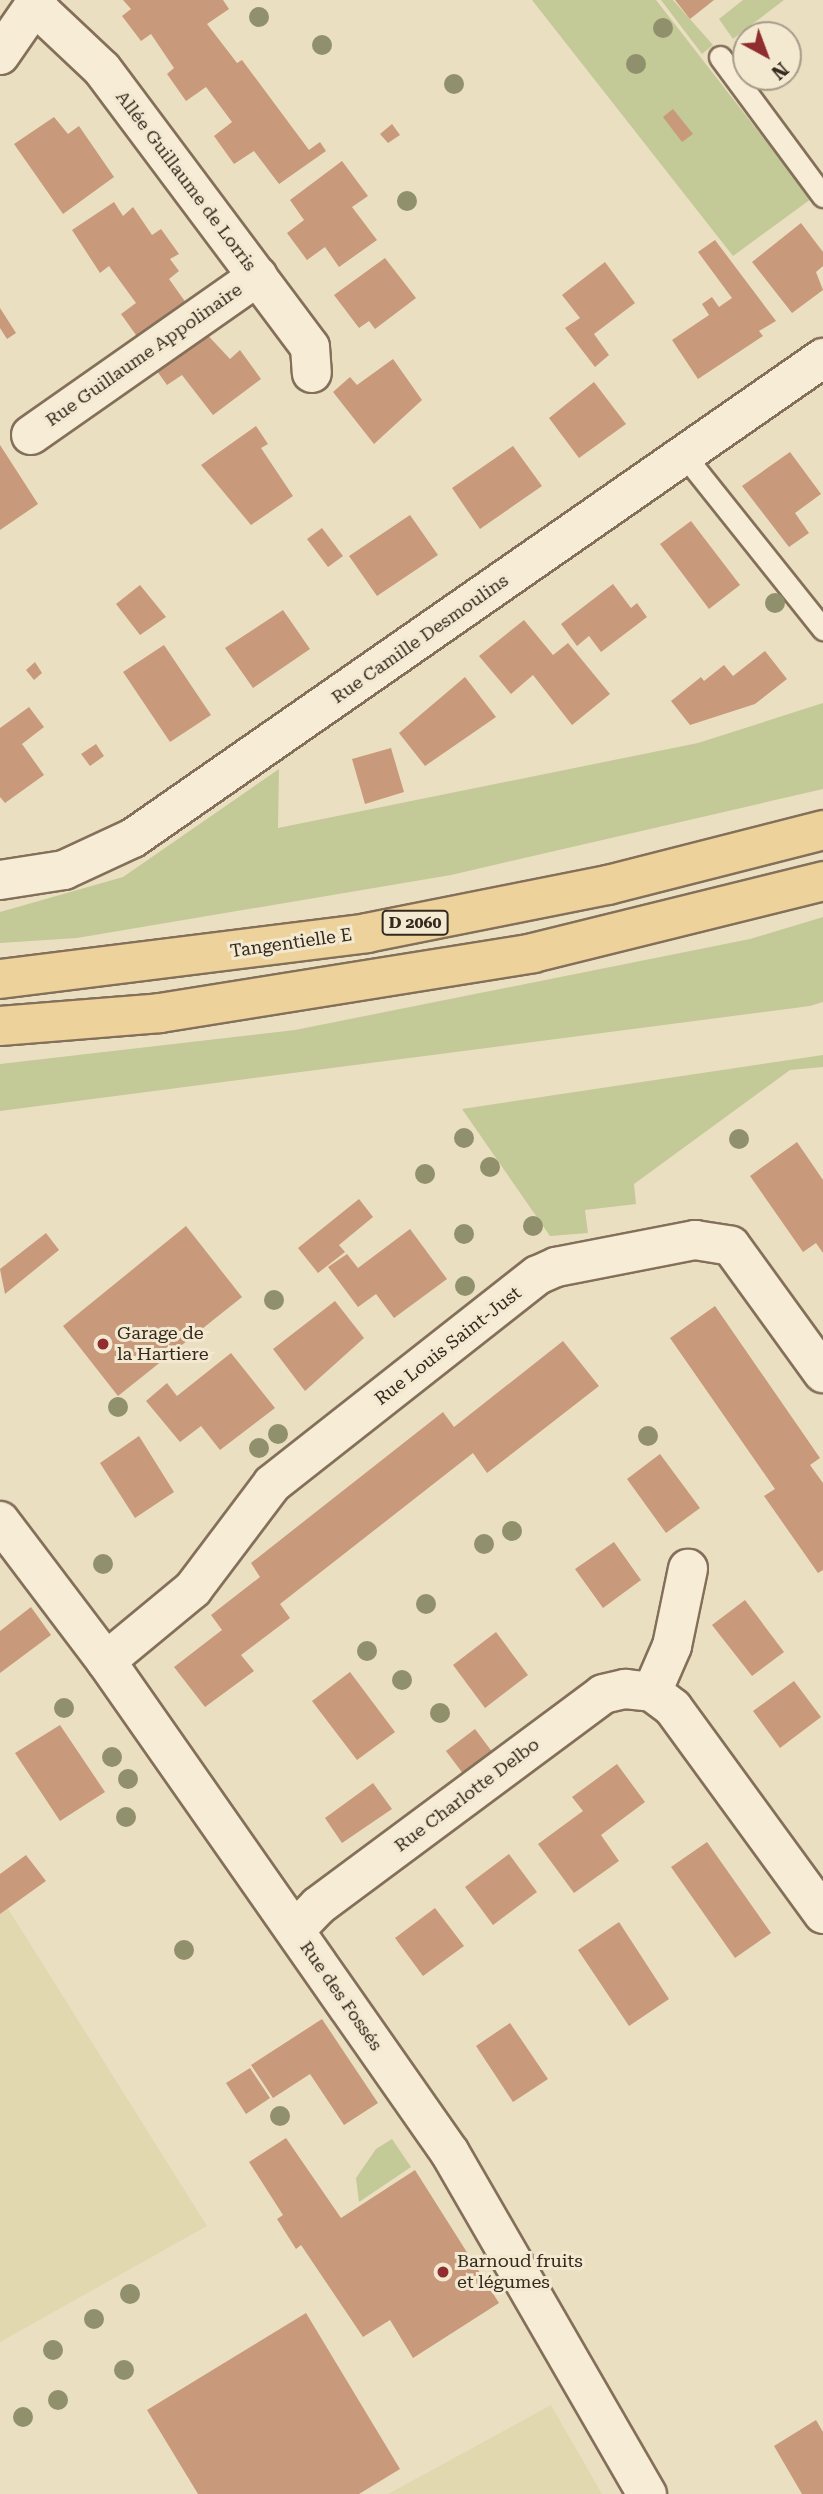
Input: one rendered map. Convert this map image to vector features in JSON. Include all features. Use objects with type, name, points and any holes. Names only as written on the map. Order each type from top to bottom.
[{"type":"main road","name":"Tangentielle E","points":[[0,979],[367,933],[608,885],[823,830]]},
{"type":"main road","points":[[0,1026],[160,1013],[533,953],[823,881]]},
{"type":"street","points":[[0,55],[36,2]]},
{"type":"street","name":"Allée Guillaume de Lorris","points":[[36,2],[91,56],[258,276],[310,347],[312,373]]},
{"type":"street","name":"Rue Guillaume Appolinaire","points":[[31,435],[258,276]]},
{"type":"street","name":"Rue Camille Desmoulins","points":[[0,880],[64,870],[133,838],[823,358]]},
{"type":"street","name":"Rue Louis Saint-Just","points":[[106,1661],[193,1589],[272,1484],[538,1275],[556,1267],[695,1240],[731,1246],[823,1373]]},
{"type":"street","name":"Rue des Fossés","points":[[0,1521],[106,1661],[450,2153],[647,2494]]},
{"type":"street","points":[[688,1569],[672,1646],[652,1692],[673,1709],[823,1914]]},
{"type":"street","name":"Rue Charlotte Delbo","points":[[295,1930],[318,1906],[603,1694],[652,1692]]},
{"type":"lane","points":[[720,57],[823,196]]},
{"type":"lane","points":[[684,455],[823,629]]},
{"type":"shaded area","points":[[7,1907],[207,2226],[0,2342],[0,1913]]},
{"type":"shaded area","points":[[551,2405],[602,2494],[388,2494]]},
{"type":"green space","points":[[532,0],[656,0],[811,199],[733,256]]},
{"type":"green space","points":[[661,0],[673,0],[713,45],[702,54]]},
{"type":"green space","points":[[743,0],[784,0],[757,21],[732,21],[732,38],[719,19]]},
{"type":"green space","points":[[823,703],[823,789],[451,875],[77,938],[0,943],[0,912],[123,877],[279,769],[278,828],[698,743]]},
{"type":"green space","points":[[823,917],[823,1002],[810,1006],[0,1111],[0,1064],[295,1030],[750,939]]},
{"type":"green space","points":[[823,1055],[823,1067],[790,1070],[634,1184],[636,1204],[585,1210],[588,1233],[550,1236],[462,1109]]},
{"type":"green space","points":[[392,2139],[411,2167],[359,2202],[356,2178],[376,2149]]},
{"type":"building","points":[[123,0],[223,0],[229,9],[207,24],[237,63],[242,60],[309,150],[320,142],[326,151],[279,184],[254,151],[234,164],[214,136],[232,122],[206,87],[186,101],[167,74],[174,68],[151,34],[141,41],[122,16],[131,9]]},
{"type":"building","points":[[675,0],[714,0],[690,19]]},
{"type":"building","points":[[673,109],[693,134],[682,142],[663,117]]},
{"type":"building","points":[[54,117],[68,134],[79,126],[114,177],[63,214],[14,144]]},
{"type":"building","points":[[392,124],[400,135],[388,143],[380,134]]},
{"type":"building","points":[[342,161],[368,196],[352,207],[377,240],[339,267],[325,247],[307,260],[287,233],[304,220],[290,200]]},
{"type":"building","points":[[114,202],[123,216],[133,207],[152,235],[161,229],[179,254],[170,259],[179,271],[169,279],[189,307],[141,342],[121,314],[136,303],[109,266],[100,273],[72,230]]},
{"type":"building","points":[[801,223],[823,252],[823,266],[816,272],[823,290],[792,313],[752,262]]},
{"type":"building","points":[[715,240],[776,321],[759,331],[763,336],[698,379],[672,340],[709,315],[702,304],[712,297],[719,307],[732,298],[698,252]]},
{"type":"building","points":[[385,258],[416,298],[375,329],[369,321],[359,328],[334,295]]},
{"type":"building","points":[[605,262],[635,303],[594,334],[609,355],[595,367],[565,328],[580,318],[562,295]]},
{"type":"building","points":[[0,308],[16,333],[7,339],[0,328]]},
{"type":"building","points":[[200,327],[230,359],[240,350],[261,379],[213,415],[182,375],[167,385],[152,364]]},
{"type":"building","points":[[393,359],[422,400],[374,444],[333,392],[350,377],[357,385]]},
{"type":"building","points":[[594,382],[626,424],[579,458],[549,418]]},
{"type":"building","points":[[256,426],[268,444],[261,448],[293,496],[251,525],[201,465]]},
{"type":"building","points":[[0,445],[38,504],[0,530]]},
{"type":"building","points":[[513,446],[542,486],[480,529],[452,488]]},
{"type":"building","points":[[790,452],[821,494],[795,513],[809,533],[789,547],[742,486]]},
{"type":"building","points":[[410,515],[438,555],[377,596],[349,556]]},
{"type":"building","points":[[691,521],[740,585],[709,609],[660,544]]},
{"type":"building","points":[[322,528],[343,556],[328,567],[307,539]]},
{"type":"building","points":[[613,584],[631,608],[637,603],[647,617],[601,652],[589,636],[577,646],[561,624]]},
{"type":"building","points":[[140,585],[166,617],[140,635],[116,604]]},
{"type":"building","points":[[283,610],[310,649],[253,688],[225,648]]},
{"type":"building","points":[[524,620],[553,655],[568,643],[610,694],[572,725],[533,675],[511,694],[479,656]]},
{"type":"building","points":[[164,645],[211,715],[170,742],[123,672]]},
{"type":"building","points":[[765,651],[787,679],[755,704],[690,725],[671,701],[701,677],[704,681],[724,665],[733,676]]},
{"type":"building","points":[[35,662],[42,673],[34,680],[26,670]]},
{"type":"building","points":[[465,677],[496,717],[425,766],[399,733]]},
{"type":"building","points":[[29,707],[44,727],[22,744],[44,775],[5,803],[0,797],[0,728]]},
{"type":"building","points":[[96,744],[104,756],[90,766],[81,754]]},
{"type":"building","points":[[391,748],[404,792],[365,804],[352,759]]},
{"type":"building","points":[[797,1142],[823,1180],[823,1253],[816,1243],[803,1252],[750,1176]]},
{"type":"building","points":[[359,1199],[373,1217],[339,1245],[345,1252],[318,1273],[298,1248]]},
{"type":"building","points":[[186,1226],[242,1297],[118,1396],[63,1326]]},
{"type":"building","points":[[410,1229],[447,1279],[394,1318],[376,1294],[358,1307],[328,1267],[347,1254],[358,1268]]},
{"type":"building","points":[[46,1233],[59,1250],[5,1294],[0,1269]]},
{"type":"building","points":[[335,1301],[364,1338],[305,1391],[273,1349]]},
{"type":"building","points":[[715,1306],[820,1458],[810,1465],[823,1483],[823,1570],[818,1573],[764,1496],[775,1489],[670,1338]]},
{"type":"building","points":[[563,1341],[599,1386],[487,1473],[473,1453],[280,1604],[290,1618],[241,1655],[254,1671],[205,1707],[174,1667],[222,1630],[211,1615],[260,1577],[251,1563],[443,1412],[454,1427]]},
{"type":"building","points":[[231,1353],[275,1408],[220,1450],[201,1426],[180,1442],[146,1401],[167,1383],[177,1396]]},
{"type":"building","points":[[139,1436],[174,1492],[135,1518],[100,1463]]},
{"type":"building","points":[[660,1454],[700,1508],[666,1533],[627,1479]]},
{"type":"building","points":[[614,1542],[641,1580],[603,1608],[575,1569]]},
{"type":"building","points":[[745,1600],[784,1652],[752,1676],[712,1625]]},
{"type":"building","points":[[31,1607],[51,1635],[0,1673],[0,1631]]},
{"type":"building","points":[[496,1632],[528,1675],[485,1708],[453,1665]]},
{"type":"building","points":[[350,1672],[395,1732],[357,1760],[312,1701]]},
{"type":"building","points":[[794,1681],[821,1717],[780,1748],[753,1711]]},
{"type":"building","points":[[60,1725],[105,1792],[60,1821],[15,1753]]},
{"type":"building","points":[[475,1729],[493,1753],[464,1775],[446,1751]]},
{"type":"building","points":[[617,1764],[645,1802],[601,1835],[619,1861],[574,1893],[538,1844],[583,1811],[572,1797]]},
{"type":"building","points":[[373,1783],[392,1809],[342,1843],[325,1818]]},
{"type":"building","points":[[707,1842],[771,1933],[735,1958],[671,1867]]},
{"type":"building","points":[[509,1854],[537,1892],[493,1925],[465,1887]]},
{"type":"building","points":[[26,1855],[46,1881],[0,1914],[0,1874]]},
{"type":"building","points":[[435,1908],[464,1946],[423,1976],[395,1938]]},
{"type":"building","points":[[619,1922],[669,1999],[629,2026],[578,1950]]},
{"type":"building","points":[[322,2019],[378,2103],[344,2125],[310,2074],[273,2098],[251,2065]]},
{"type":"building","points":[[510,2023],[548,2079],[513,2102],[476,2046]]},
{"type":"building","points":[[250,2068],[270,2098],[246,2114],[226,2083]]},
{"type":"building","points":[[286,2138],[341,2218],[415,2170],[499,2303],[413,2358],[390,2320],[363,2337],[301,2245],[296,2249],[277,2219],[283,2215],[249,2162]]},
{"type":"building","points":[[306,2313],[400,2469],[359,2494],[198,2494],[147,2410]]},
{"type":"building","points":[[816,2420],[823,2432],[823,2494],[802,2494],[774,2446]]},
{"type":"place","name":"Garage de la Hartiere","points":[[103,1344]]},
{"type":"place","name":"Barnoud fruits et légumes","points":[[443,2272]]}]
